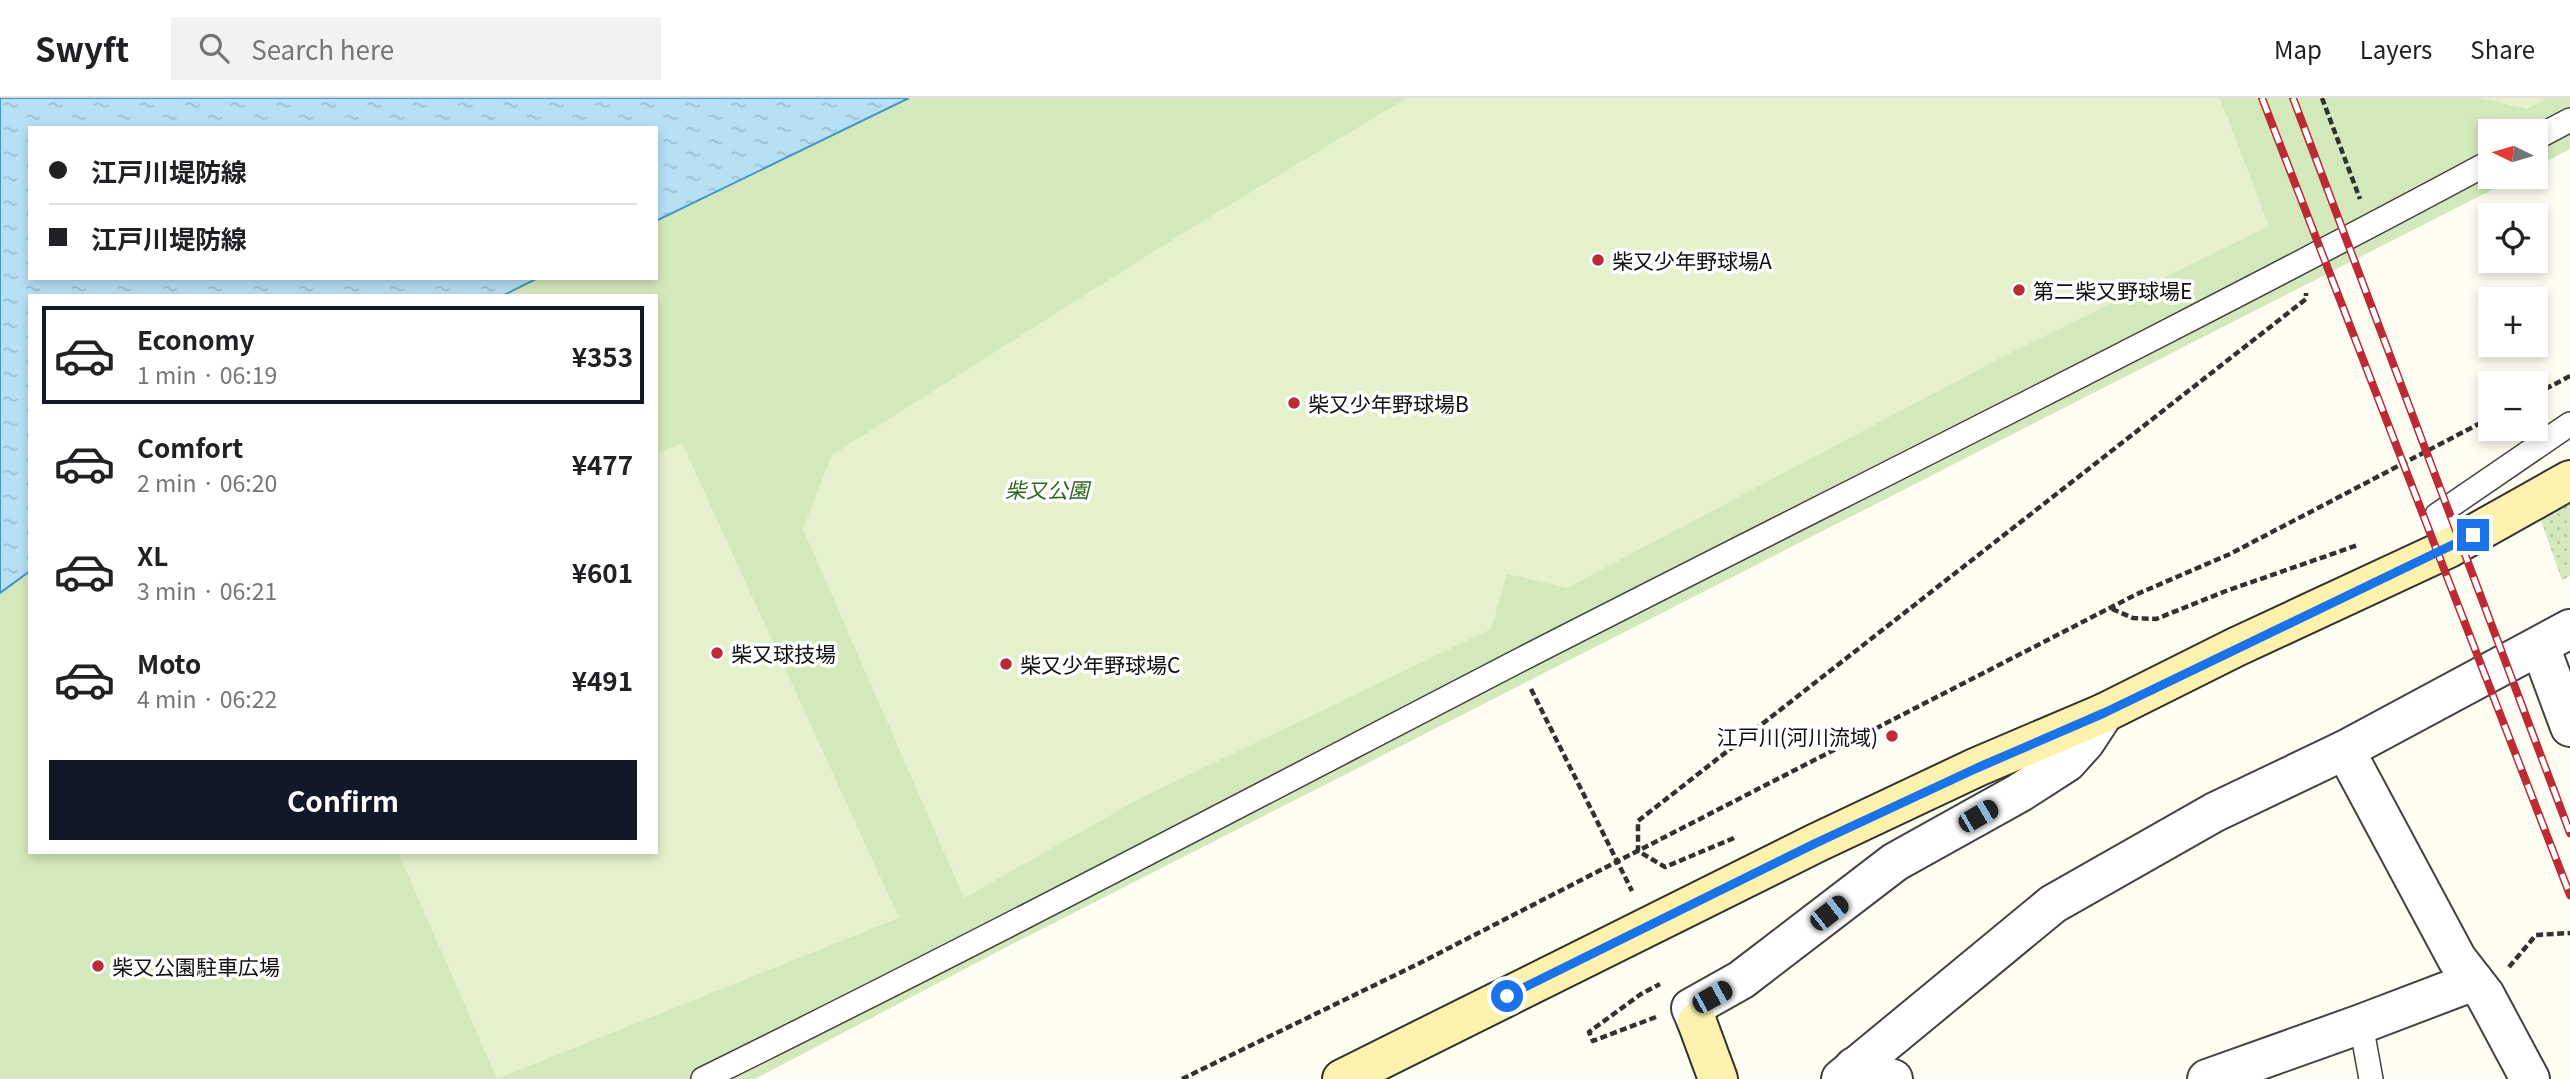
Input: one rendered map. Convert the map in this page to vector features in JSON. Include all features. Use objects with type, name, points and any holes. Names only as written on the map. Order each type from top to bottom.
[{"type":"main road","points":[[1342,1079],[1816,843],[1977,768],[2104,713],[2449,548],[2570,480]]},
{"type":"main road","points":[[1697,1022],[1718,1079]]},
{"type":"street","points":[[1848,1073],[2053,904],[2215,812],[2345,750],[2555,638],[2570,727]]},
{"type":"street","points":[[1697,1022],[1691,1008],[1741,980],[1895,862],[2019,793],[2067,762],[2085,742],[2104,713]]},
{"type":"street","points":[[2345,750],[2457,959],[2480,988],[2530,1079]]},
{"type":"street","points":[[2207,1079],[2361,1024],[2480,988]]},
{"type":"street","points":[[1848,1073],[1893,1079]]},
{"type":"lane","points":[[2548,132],[2570,120]]},
{"type":"lane","points":[[703,1079],[1330,761],[1517,662],[2371,226],[2478,168]]},
{"type":"lane","points":[[2449,548],[2437,515],[2570,424]]},
{"type":"lane","points":[[2361,1024],[2371,1079]]},
{"type":"path","points":[[2322,98],[2371,226]]},
{"type":"path","points":[[1638,852],[1638,821],[2305,299],[2307,286]]},
{"type":"path","points":[[2548,388],[2570,376]]},
{"type":"path","points":[[1182,1079],[1420,963],[2134,595],[2230,554],[2478,424]]},
{"type":"path","points":[[2111,608],[2133,618],[2155,619],[2360,544]]},
{"type":"path","points":[[1541,707],[1626,879]]},
{"type":"path","points":[[2480,988],[2536,935],[2570,933]]},
{"type":"green space","name":"柴又公園","points":[[909,98],[2570,98],[2570,149],[2548,161],[2548,119],[2478,119],[2478,189],[2493,189],[1001,950],[755,1079],[0,1079],[0,593],[28,572],[28,854],[658,854],[658,294],[506,294],[534,280],[658,280],[658,220]]},
{"type":"green space","points":[[1407,98],[2220,98],[2269,226],[2006,355],[1567,588],[1507,574],[1491,629],[1139,799],[964,898],[803,529],[832,455],[1183,233]]},
{"type":"green space","points":[[2479,98],[2547,98],[2527,109]]},
{"type":"green space","name":"柴又球技場","points":[[682,443],[899,918],[497,1079],[399,854],[658,854],[658,453]]},
{"type":"green space","points":[[2570,501],[2570,576],[2562,580],[2540,518]]},
{"type":"water","points":[[0,98],[909,98],[658,220],[658,126],[28,126],[28,280],[534,280],[506,294],[28,294],[28,572],[0,593]]},
{"type":"railway","points":[[2262,98],[2570,895]]},
{"type":"railway","points":[[2293,98],[2570,833]]},
{"type":"place","name":"柴又少年野球場A","points":[[1598,260]]},
{"type":"place","name":"第二柴又野球場E","points":[[2019,290]]},
{"type":"place","name":"柴又少年野球場B","points":[[1294,403]]},
{"type":"place","name":"柴又球技場","points":[[717,653]]},
{"type":"place","name":"柴又少年野球場C","points":[[1006,664]]},
{"type":"place","name":"江戸川(河川流域)","points":[[1892,736]]},
{"type":"place","name":"柴又公園駐車広場","points":[[98,966]]},
{"type":"route","points":[[1507,996],[1816,843],[1977,768],[2104,713],[2473,535]]}]
